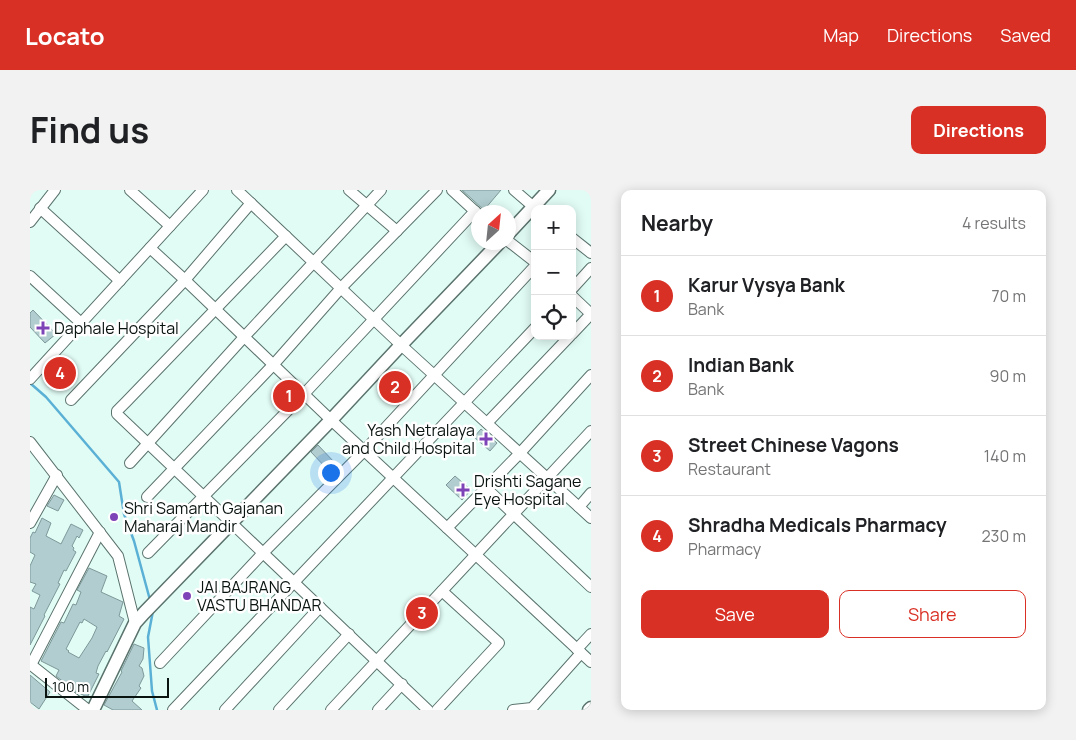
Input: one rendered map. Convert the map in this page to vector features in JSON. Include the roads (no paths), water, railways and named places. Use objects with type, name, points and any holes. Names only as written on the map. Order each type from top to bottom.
[{"type":"street","points":[[30,222],[55,190]]},
{"type":"street","points":[[130,190],[170,226]]},
{"type":"street","points":[[30,379],[204,190]]},
{"type":"street","points":[[237,190],[401,345],[591,518]]},
{"type":"street","points":[[349,190],[397,231]]},
{"type":"street","points":[[130,463],[381,190]]},
{"type":"street","points":[[146,497],[274,364],[341,288],[437,190]]},
{"type":"street","points":[[452,190],[471,207]]},
{"type":"street","points":[[514,190],[532,205]]},
{"type":"street","points":[[537,205],[549,190]]},
{"type":"street","points":[[71,400],[185,280],[251,203]]},
{"type":"street","points":[[40,208],[120,282]]},
{"type":"street","points":[[516,226],[531,212]]},
{"type":"street","points":[[148,553],[304,394],[471,218]]},
{"type":"street","points":[[286,236],[117,411],[117,414],[428,710]]},
{"type":"street","points":[[576,241],[591,254]]},
{"type":"street","points":[[516,247],[531,259]]},
{"type":"street","points":[[150,248],[245,336],[364,451],[591,662]]},
{"type":"street","points":[[93,710],[136,623],[144,613],[492,250]]},
{"type":"street","points":[[576,285],[591,268]]},
{"type":"street","points":[[160,663],[263,553],[364,451],[433,374],[531,270]]},
{"type":"street","points":[[30,276],[81,323]]},
{"type":"street","points":[[576,300],[591,314],[576,330]]},
{"type":"street","points":[[173,710],[531,332]]},
{"type":"street","points":[[487,423],[566,340]]},
{"type":"street","points":[[447,528],[520,453],[591,375]]},
{"type":"street","points":[[331,710],[378,662],[591,431]]},
{"type":"street","points":[[30,442],[118,556],[136,623]]},
{"type":"street","points":[[30,523],[57,475]]},
{"type":"street","points":[[486,488],[591,587]]},
{"type":"street","points":[[579,507],[591,494]]},
{"type":"street","points":[[88,710],[31,664],[100,532]]},
{"type":"street","points":[[437,710],[499,643],[442,591]]},
{"type":"street","points":[[225,710],[320,607]]},
{"type":"street","points":[[280,710],[349,634]]},
{"type":"street","points":[[513,710],[532,708],[591,634]]},
{"type":"street","points":[[378,710],[402,684]]},
{"type":"waterway","points":[[30,383],[46,397],[119,482],[124,514],[134,541],[150,600]]},
{"type":"waterway","points":[[153,611],[148,637],[152,691],[157,710]]},
{"type":"place","name":"Daphale Hospital","points":[[43,328]]},
{"type":"place","name":"Shradha Medicals Pharmacy","points":[[60,373]]},
{"type":"place","name":"Indian Bank","points":[[395,387]]},
{"type":"place","name":"Karur Vysya Bank","points":[[289,396]]},
{"type":"place","name":"Yash Netralaya and Child Hospital","points":[[486,439]]},
{"type":"place","name":"Drishti Sagane Eye Hospital","points":[[463,490]]},
{"type":"place","name":"Shri Samarth Gajanan Maharaj Mandir","points":[[114,517]]},
{"type":"place","name":"JAI BAJRANG VASTU BHANDAR","points":[[187,596]]},
{"type":"place","name":"Street Chinese Vagons","points":[[422,613]]}]
